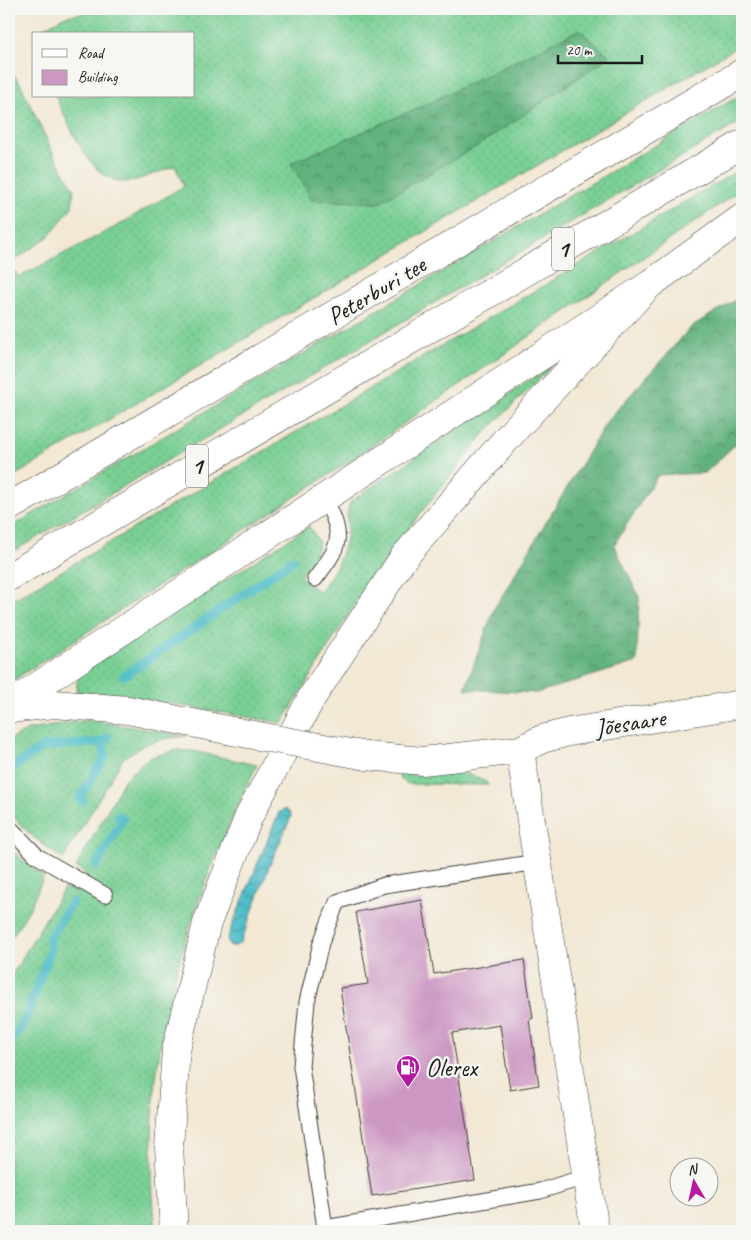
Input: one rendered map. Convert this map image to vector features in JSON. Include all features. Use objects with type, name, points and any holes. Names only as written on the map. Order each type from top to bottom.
[{"type":"main road","name":"Peterburi tee","points":[[9,507],[742,73]]},
{"type":"main road","name":"1","points":[[9,577],[742,144]]},
{"type":"main road","points":[[9,707],[649,286],[742,218]]},
{"type":"main road","points":[[174,1231],[169,1147],[176,1050],[207,924],[249,816],[312,697],[404,557],[516,427],[649,286]]},
{"type":"main road","name":"Jõesaare","points":[[9,707],[54,704],[128,710],[367,756],[424,761],[520,750],[542,739],[569,732],[742,704]]},
{"type":"main road","points":[[520,750],[588,1176],[595,1231]]},
{"type":"lane","points":[[315,579],[335,553],[338,535],[336,520],[324,498]]},
{"type":"lane","points":[[9,827],[37,856],[105,895]]},
{"type":"lane","points":[[538,862],[384,886],[337,902],[321,943],[306,1002],[301,1066],[325,1228],[540,1191],[588,1176]]},
{"type":"green space","points":[[112,9],[742,9],[742,44],[9,479],[9,265],[19,277],[117,226],[184,186],[175,166],[142,178],[124,182],[111,179],[100,172],[82,149],[56,98],[195,98],[195,32],[41,32],[42,29],[65,16]]},
{"type":"green space","points":[[579,30],[610,56],[479,145],[378,203],[312,200],[291,163],[425,105]]},
{"type":"green space","points":[[9,68],[20,83],[54,155],[74,189],[72,207],[48,237],[9,264]]},
{"type":"green space","points":[[742,94],[742,121],[9,554],[9,528]]},
{"type":"green space","points":[[742,168],[742,189],[356,457],[9,683],[9,602]]},
{"type":"green space","points":[[742,296],[742,438],[705,473],[658,475],[614,545],[639,597],[637,662],[536,693],[465,689],[494,609],[607,421],[692,326]]},
{"type":"green space","points":[[556,362],[485,433],[419,515],[366,586],[282,723],[115,694],[76,692],[78,675],[309,526],[319,542],[313,560],[300,576],[319,592],[329,579],[341,557],[347,532],[347,515],[351,501]]},
{"type":"green space","points":[[89,720],[187,736],[162,739],[144,745],[124,757],[63,859],[40,843],[20,824],[9,809],[9,740],[28,730]]},
{"type":"green space","points":[[177,750],[193,751],[257,765],[207,878],[188,934],[172,991],[160,1049],[153,1108],[152,1168],[156,1231],[9,1231],[9,980],[64,888],[76,892],[87,875],[76,867],[125,779],[148,758]]},
{"type":"green space","points":[[401,772],[460,773],[482,779],[489,785],[407,784],[399,778]]},
{"type":"green space","points":[[9,847],[44,876],[29,910],[9,942]]},
{"type":"water","points":[[285,809],[290,813],[291,817],[269,867],[241,942],[236,946],[230,946],[227,940],[231,928],[279,812]]},
{"type":"building","points":[[422,900],[434,974],[524,960],[533,1018],[529,1020],[539,1085],[510,1090],[500,1025],[452,1033],[475,1180],[372,1196],[340,988],[368,984],[356,912]]},
{"type":"waterway","points":[[124,676],[293,560]]},
{"type":"waterway","points":[[9,770],[43,747],[103,742],[108,737]]},
{"type":"waterway","points":[[83,801],[79,799],[105,756],[103,742]]},
{"type":"waterway","points":[[96,866],[123,819],[118,816]]},
{"type":"waterway","points":[[9,1045],[24,1022],[51,950],[49,939],[72,902]]},
{"type":"place","name":"Olerex","points":[[408,1088]]}]
